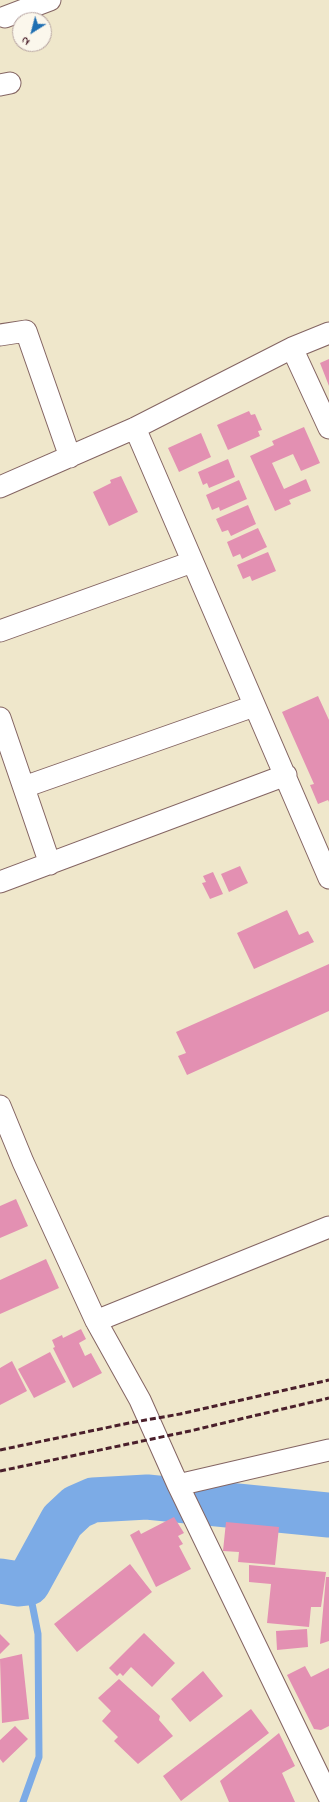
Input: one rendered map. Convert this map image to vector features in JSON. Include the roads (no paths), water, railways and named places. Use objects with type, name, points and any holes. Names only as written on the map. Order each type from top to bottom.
[{"type":"street","points":[[5,16],[50,0]]},
{"type":"street","points":[[0,335],[26,331],[70,457]]},
{"type":"street","points":[[0,487],[135,428],[292,348],[329,333]]},
{"type":"street","points":[[292,348],[329,428]]},
{"type":"street","points":[[135,428],[254,706],[325,855],[329,878]]},
{"type":"street","points":[[0,631],[192,562]]},
{"type":"street","points":[[24,787],[254,706]]},
{"type":"street","points":[[0,718],[50,864]]},
{"type":"street","points":[[0,882],[286,775]]},
{"type":"street","points":[[0,1106],[23,1162],[96,1321],[140,1400],[178,1485],[329,1797]]},
{"type":"street","points":[[96,1321],[329,1227]]},
{"type":"street","points":[[178,1485],[329,1450]]},
{"type":"waterway","points":[[0,1581],[19,1584],[28,1583],[62,1521],[77,1507],[93,1500],[147,1497],[329,1515]]},
{"type":"waterway","points":[[23,1802],[39,1757],[38,1634],[28,1583]]},
{"type":"railway","points":[[0,1450],[180,1414],[329,1380]]},
{"type":"railway","points":[[0,1471],[190,1431],[329,1398]]}]
